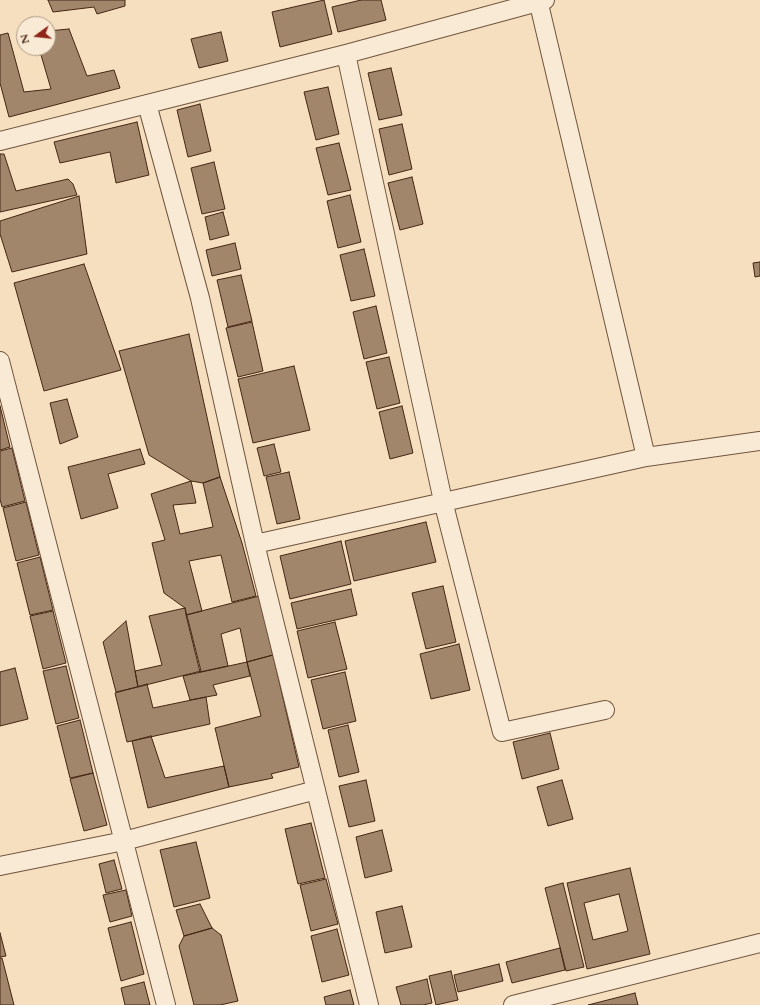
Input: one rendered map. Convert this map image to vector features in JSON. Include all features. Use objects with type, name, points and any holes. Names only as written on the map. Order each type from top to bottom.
[{"type":"street","points":[[0,141],[346,54],[540,1],[646,458]]},
{"type":"street","points":[[346,54],[443,501],[502,732],[605,710]]},
{"type":"street","points":[[147,104],[200,298],[255,544],[369,1005]]},
{"type":"street","points":[[0,361],[166,1005]]},
{"type":"street","points":[[255,544],[443,501],[646,458],[760,441]]},
{"type":"street","points":[[0,866],[124,841],[316,790]]},
{"type":"street","points":[[513,1005],[760,943]]},
{"type":"building","points":[[48,0],[125,0],[125,6],[97,14],[94,7],[53,12]]},
{"type":"building","points":[[324,0],[332,34],[280,47],[272,12]]},
{"type":"building","points":[[361,0],[381,0],[386,20],[338,32],[332,7]]},
{"type":"building","points":[[69,29],[87,76],[114,70],[120,88],[9,117],[0,83],[0,35],[8,33],[24,92],[51,89],[41,56],[56,56],[56,30]]},
{"type":"building","points":[[221,32],[228,61],[199,68],[191,39]]},
{"type":"building","points":[[391,68],[402,115],[379,120],[368,73]]},
{"type":"building","points":[[328,87],[339,134],[316,140],[304,92]]},
{"type":"building","points":[[200,104],[211,151],[188,157],[177,110]]},
{"type":"building","points":[[137,122],[149,175],[116,183],[110,152],[60,163],[54,142]]},
{"type":"building","points":[[402,124],[412,169],[389,175],[379,129]]},
{"type":"building","points":[[339,143],[351,190],[328,195],[316,148]]},
{"type":"building","points":[[0,154],[4,154],[16,191],[68,179],[73,184],[77,195],[0,212]]},
{"type":"building","points":[[214,162],[225,209],[202,214],[191,168]]},
{"type":"building","points":[[412,177],[423,224],[400,230],[388,183]]},
{"type":"building","points":[[350,195],[361,242],[338,248],[327,201]]},
{"type":"building","points":[[79,196],[87,254],[12,272],[0,234],[0,221]]},
{"type":"building","points":[[223,212],[229,235],[210,240],[205,217]]},
{"type":"building","points":[[235,243],[241,269],[212,276],[206,250]]},
{"type":"building","points":[[364,249],[375,296],[351,301],[340,255]]},
{"type":"building","points":[[760,262],[760,276],[755,277],[753,263]]},
{"type":"building","points":[[84,264],[121,370],[44,391],[14,283]]},
{"type":"building","points":[[241,275],[252,321],[228,327],[217,280]]},
{"type":"building","points":[[376,306],[387,353],[364,359],[353,312]]},
{"type":"building","points":[[252,322],[263,371],[238,377],[226,328]]},
{"type":"building","points":[[189,334],[220,477],[203,483],[191,481],[149,455],[119,351]]},
{"type":"building","points":[[389,357],[400,403],[377,409],[366,362]]},
{"type":"building","points":[[294,366],[310,430],[253,443],[238,379]]},
{"type":"building","points":[[67,399],[78,437],[60,444],[50,403]]},
{"type":"building","points":[[0,406],[10,447],[0,450]]},
{"type":"building","points":[[402,406],[413,453],[390,459],[379,412]]},
{"type":"building","points":[[274,444],[281,472],[264,476],[257,448]]},
{"type":"building","points":[[12,448],[25,501],[2,507],[0,499],[0,451]]},
{"type":"building","points":[[140,449],[145,464],[108,474],[118,508],[81,519],[68,467]]},
{"type":"building","points":[[289,472],[300,519],[277,524],[266,477]]},
{"type":"building","points":[[220,477],[242,543],[256,596],[232,602],[221,555],[189,561],[202,611],[186,615],[185,608],[164,593],[152,543],[165,540],[151,494],[191,481],[196,503],[173,505],[180,534],[213,527],[203,483]]},
{"type":"building","points":[[26,502],[39,555],[16,561],[3,508]]},
{"type":"building","points":[[426,522],[436,562],[354,581],[345,541]]},
{"type":"building","points":[[341,541],[351,584],[290,599],[280,556]]},
{"type":"building","points":[[40,557],[53,610],[30,615],[17,563]]},
{"type":"building","points":[[443,586],[456,642],[426,649],[412,593]]},
{"type":"building","points":[[351,589],[357,615],[297,629],[291,603]]},
{"type":"building","points":[[267,594],[264,616],[273,655],[247,662],[240,628],[221,634],[228,666],[200,672],[186,615]]},
{"type":"building","points":[[185,608],[201,671],[138,687],[135,671],[162,665],[149,616]]},
{"type":"building","points":[[53,611],[66,663],[43,669],[30,616]]},
{"type":"building","points":[[126,621],[138,687],[116,692],[103,642]]},
{"type":"building","points":[[335,622],[347,669],[308,678],[297,631]]},
{"type":"building","points":[[459,644],[470,690],[431,699],[420,654]]},
{"type":"building","points":[[273,655],[299,767],[271,774],[273,778],[229,787],[215,728],[261,716],[247,662]]},
{"type":"building","points":[[247,662],[250,676],[213,685],[217,695],[190,700],[183,676]]},
{"type":"building","points":[[66,666],[79,718],[56,724],[43,671]]},
{"type":"building","points":[[15,668],[28,719],[0,726],[0,672]]},
{"type":"building","points":[[345,672],[356,721],[323,729],[311,680]]},
{"type":"building","points":[[147,684],[153,708],[206,697],[210,724],[127,742],[115,693]]},
{"type":"building","points":[[80,720],[93,773],[70,778],[57,726]]},
{"type":"building","points":[[348,725],[359,772],[339,777],[328,730]]},
{"type":"building","points":[[550,733],[559,769],[522,779],[513,742]]},
{"type":"building","points":[[151,736],[165,778],[224,766],[229,787],[148,808],[132,741]]},
{"type":"building","points":[[93,773],[107,825],[84,831],[70,779]]},
{"type":"building","points":[[366,780],[375,821],[349,827],[339,786]]},
{"type":"building","points":[[562,780],[573,819],[548,826],[537,787]]},
{"type":"building","points":[[311,823],[325,878],[298,884],[285,829]]},
{"type":"building","points":[[382,830],[392,871],[365,878],[356,837]]},
{"type":"building","points":[[196,842],[210,898],[174,907],[160,850]]},
{"type":"building","points":[[114,860],[122,889],[106,893],[99,864]]},
{"type":"building","points":[[630,868],[650,954],[587,969],[567,883]],"holes":[[[619,894],[628,931],[593,940],[584,903]]]},
{"type":"building","points":[[326,879],[338,924],[311,931],[300,885]]},
{"type":"building","points":[[563,883],[584,967],[566,971],[545,888]]},
{"type":"building","points":[[126,890],[132,916],[110,922],[103,895]]},
{"type":"building","points":[[200,904],[212,928],[184,936],[176,910]]},
{"type":"building","points":[[402,906],[412,947],[385,953],[376,912]]},
{"type":"building","points":[[131,922],[144,974],[121,981],[108,928]]},
{"type":"building","points":[[212,928],[221,935],[238,1001],[220,1005],[194,1005],[179,946],[184,936]]},
{"type":"building","points":[[337,929],[349,975],[322,982],[311,936]]},
{"type":"building","points":[[0,933],[6,956],[0,957]]},
{"type":"building","points":[[560,948],[565,970],[512,983],[506,962]]},
{"type":"building","points":[[0,958],[2,958],[14,1005],[0,1005]]},
{"type":"building","points":[[499,964],[503,981],[458,992],[454,975]]},
{"type":"building","points":[[451,971],[458,1000],[436,1005],[429,976]]},
{"type":"building","points":[[427,979],[432,1003],[423,1005],[401,1005],[396,987]]},
{"type":"building","points":[[144,982],[150,1005],[125,1005],[121,988]]},
{"type":"building","points":[[350,990],[354,1005],[326,1005],[324,997]]},
{"type":"building","points":[[635,993],[638,1005],[588,1005]]}]
